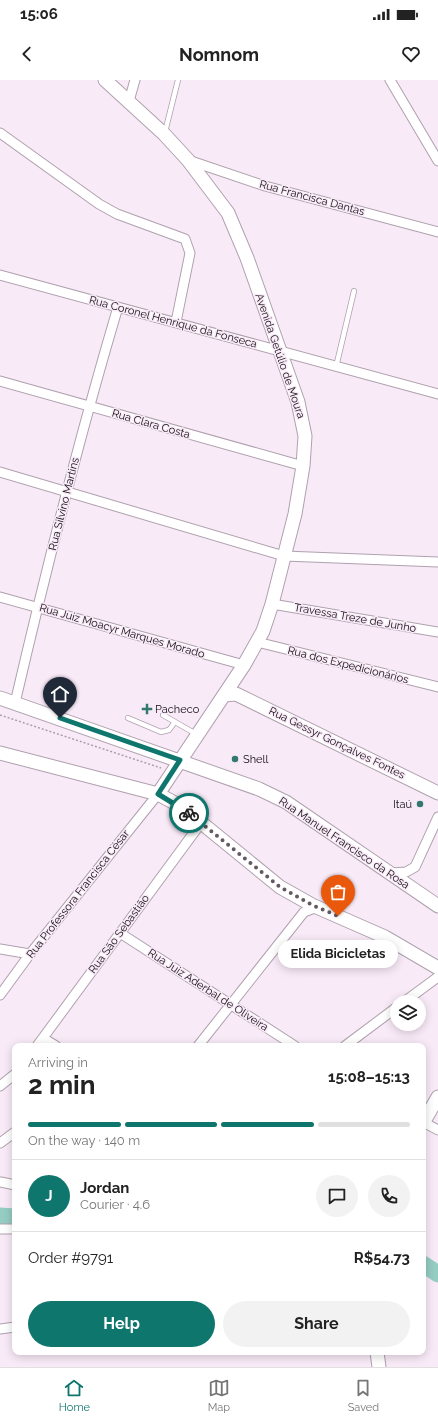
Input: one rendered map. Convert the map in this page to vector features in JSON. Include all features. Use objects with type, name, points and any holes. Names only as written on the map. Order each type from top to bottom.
[{"type":"main road","name":"Avenida Getúlio de Moura","points":[[105,80],[164,134],[188,160],[218,198],[236,228],[298,402],[305,436],[303,466],[295,514],[272,604],[257,642],[231,691],[197,734],[158,794]]},
{"type":"main road","name":"Rua Gessyr Gonçalves Fontes","points":[[231,691],[438,793]]},
{"type":"main road","name":"Rua Manuel Francisco da Rosa","points":[[0,698],[259,789],[286,802],[438,906]]},
{"type":"main road","points":[[0,753],[158,794],[182,807],[304,907],[317,907],[385,937],[438,968]]},
{"type":"main road","points":[[426,1118],[438,1097]]},
{"type":"main road","points":[[377,1355],[379,1367]]},
{"type":"street","points":[[128,101],[135,80]]},
{"type":"street","points":[[390,80],[438,161]]},
{"type":"street","points":[[0,133],[99,204],[116,214],[185,239],[190,253],[176,322]]},
{"type":"street","name":"Rua Francisca Dantas","points":[[188,160],[265,186],[438,232]]},
{"type":"street","name":"Rua Coronel Henrique da Fonseca","points":[[0,275],[438,394]]},
{"type":"street","name":"Rua Silvino Martins","points":[[16,703],[38,607],[89,406],[118,307]]},
{"type":"street","name":"Rua Clara Costa","points":[[0,381],[303,466]]},
{"type":"street","points":[[0,472],[284,556],[438,562]]},
{"type":"street","name":"Rua Juiz Moacyr Marques Morado","points":[[0,597],[244,665]]},
{"type":"street","name":"Travessa Treze de Junho","points":[[272,604],[438,632]]},
{"type":"street","name":"Rua dos Expedicionários","points":[[257,642],[438,687]]},
{"type":"street","name":"Rua Professora Francisca César","points":[[0,995],[30,954],[158,794]]},
{"type":"street","points":[[391,873],[406,872],[414,866],[438,817]]},
{"type":"street","name":"Rua São Sebastião","points":[[39,1043],[201,822]]},
{"type":"street","points":[[200,1043],[304,907]]},
{"type":"street","name":"Rua Juiz Aderbal de Oliveira","points":[[120,933],[290,1043]]},
{"type":"street","points":[[0,949],[30,954]]},
{"type":"street","points":[[414,995],[438,977]]},
{"type":"street","points":[[348,1043],[390,1012]]},
{"type":"street","points":[[43,1038],[51,1043]]},
{"type":"street","points":[[0,1086],[12,1076]]},
{"type":"street","points":[[426,1124],[438,1130]]},
{"type":"street","points":[[0,1143],[12,1134]]},
{"type":"street","points":[[0,1182],[12,1184]]},
{"type":"street","points":[[0,1229],[12,1230]]},
{"type":"street","points":[[0,1329],[12,1327]]},
{"type":"lane","points":[[164,134],[178,80]]},
{"type":"lane","points":[[336,367],[354,291]]},
{"type":"lane","points":[[163,715],[197,734]]},
{"type":"lane","points":[[128,718],[161,732],[170,730],[175,722]]},
{"type":"path","points":[[0,715],[173,772]]},
{"type":"waterway","points":[[0,1216],[12,1217]]},
{"type":"waterway","points":[[426,1266],[438,1274]]},
{"type":"way so far","points":[[189,813],[262,874],[280,887],[312,905],[338,916]]},
{"type":"place","name":"Pacheco","points":[[147,709]]},
{"type":"place","name":"Shell","points":[[235,759]]},
{"type":"place","name":"Itaú","points":[[420,804]]},
{"type":"place","name":"Elida Bicicletas","points":[[338,916]]},
{"type":"route","points":[[60,718],[180,760],[158,794],[182,807],[189,813]]}]
